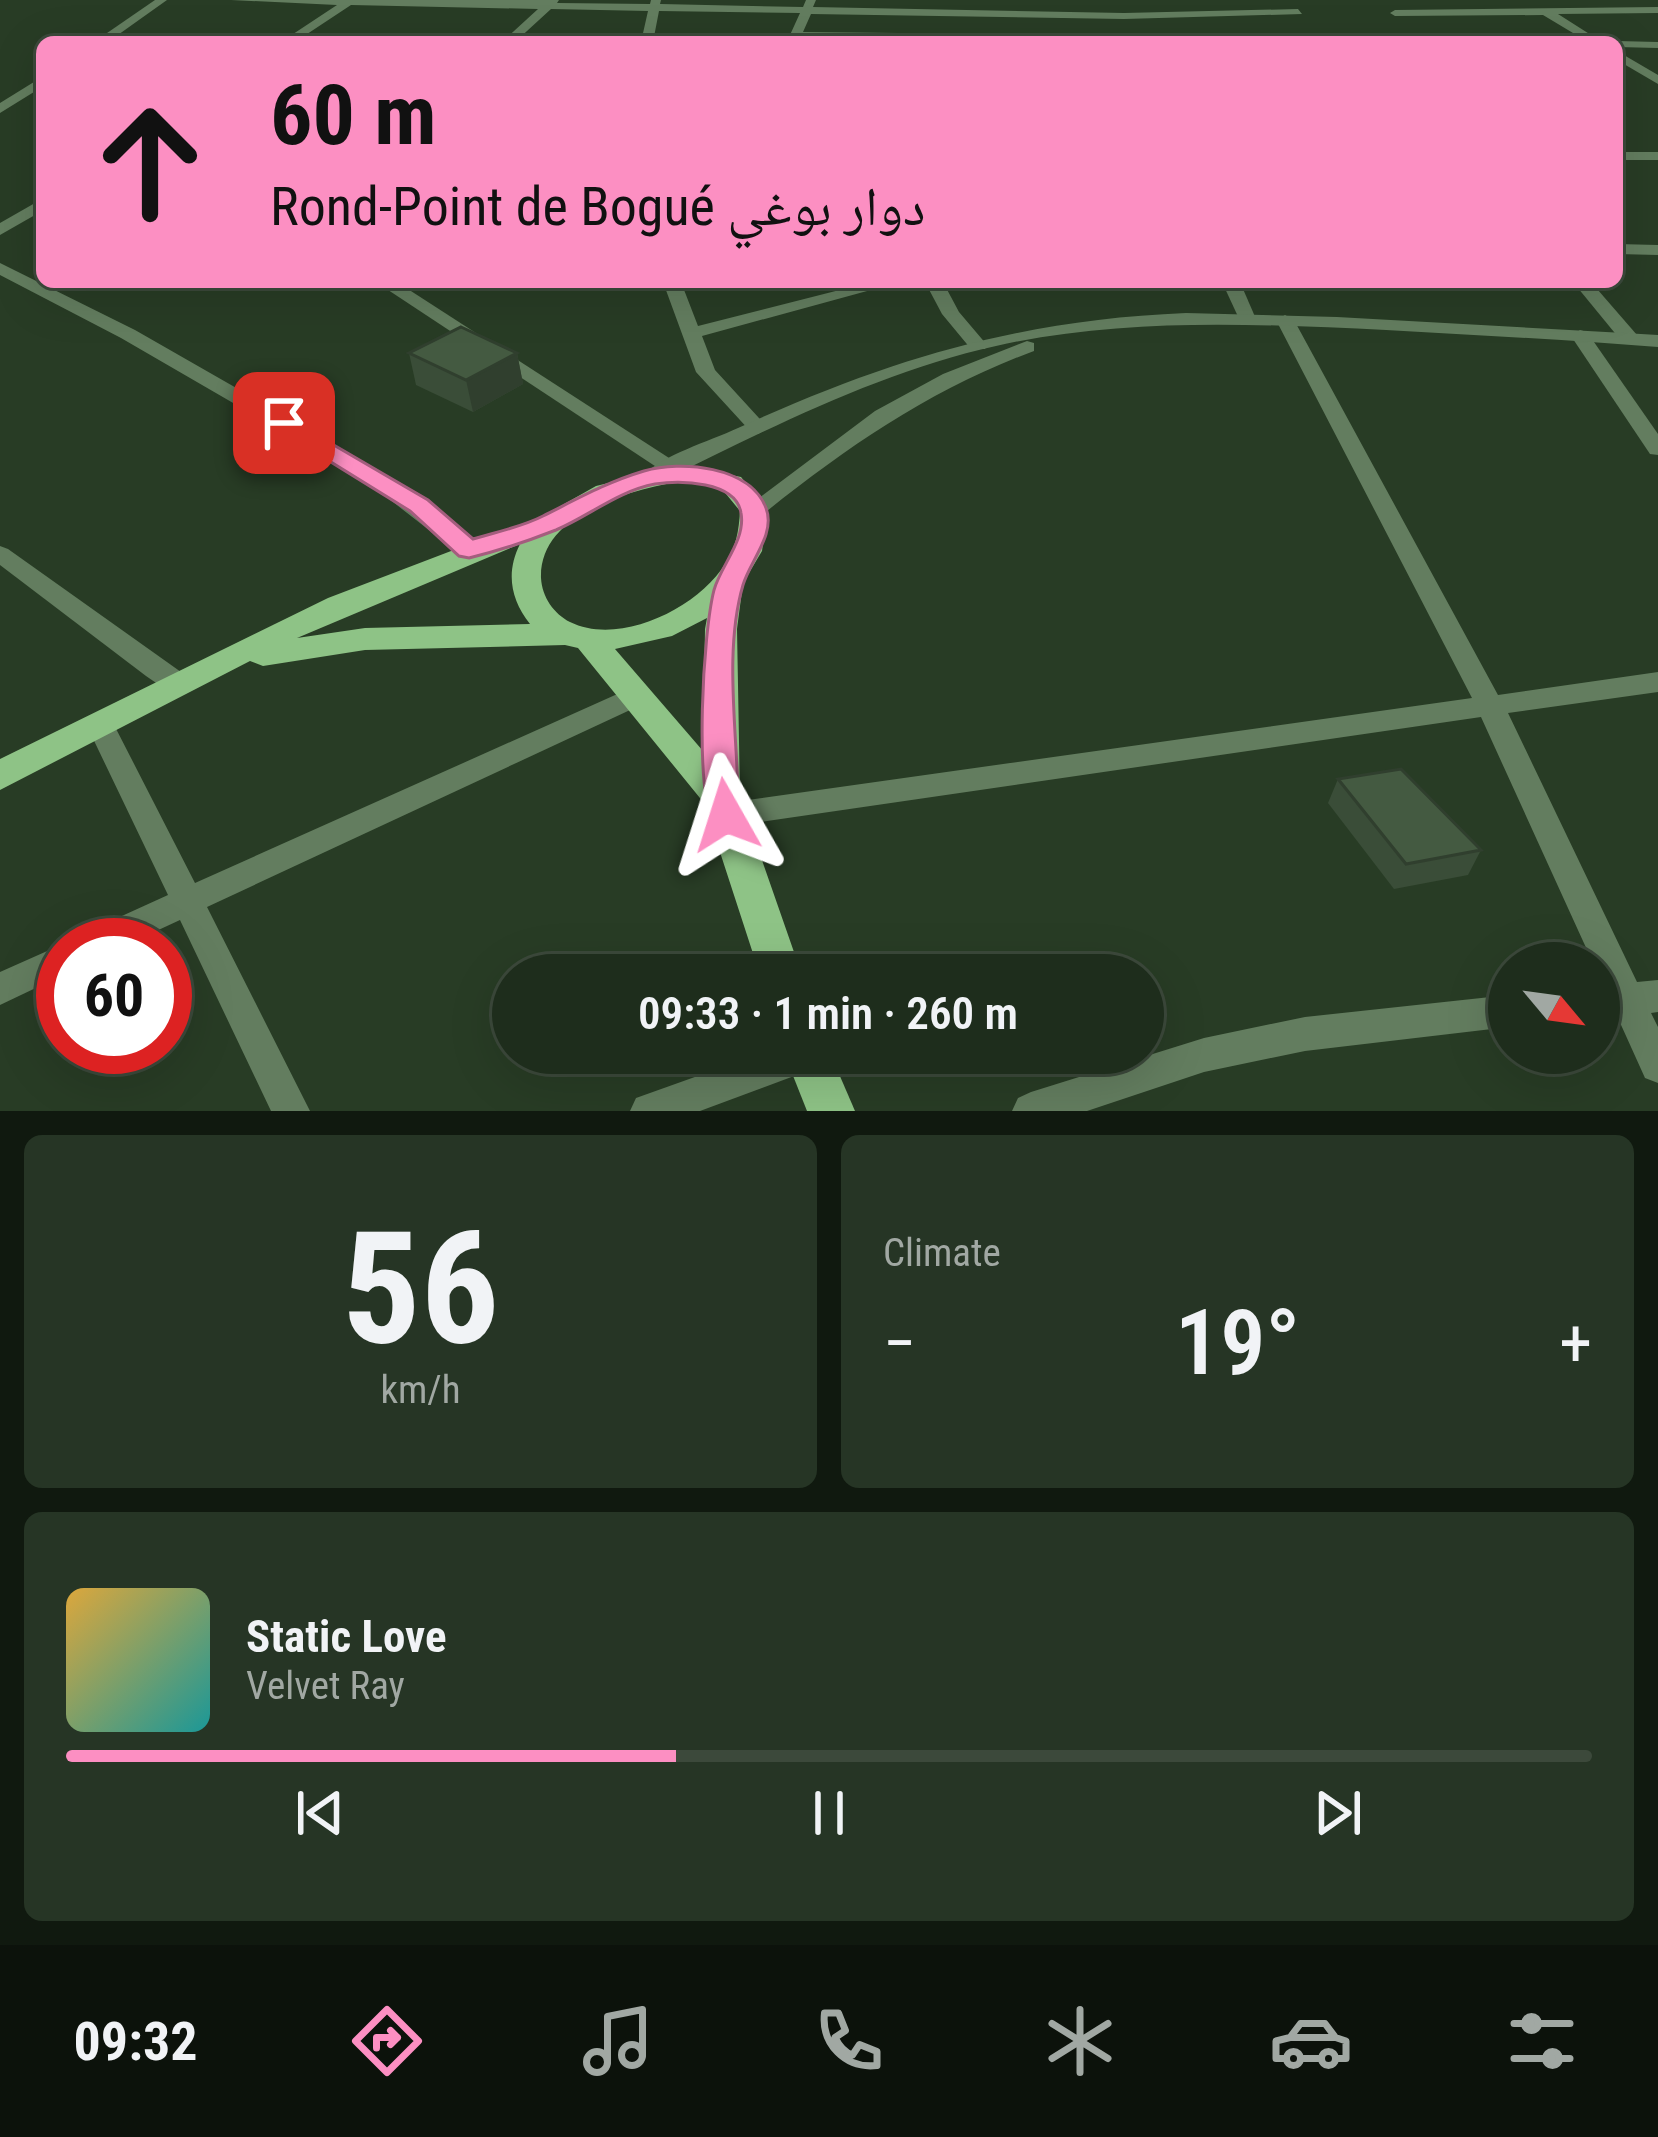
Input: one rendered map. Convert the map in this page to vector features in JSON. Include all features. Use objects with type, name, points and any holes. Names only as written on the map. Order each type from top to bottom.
[{"type":"main road","points":[[0,776],[360,595],[550,523],[603,493],[662,472],[711,476],[731,483],[754,510],[754,530],[729,584],[721,629],[724,806],[774,954]]},
{"type":"main road","points":[[550,523],[527,566],[526,585],[547,620],[575,636],[724,806]]},
{"type":"main road","points":[[221,664],[365,639],[636,637],[696,611],[729,584]]},
{"type":"main road","points":[[816,1074],[831,1111]]},
{"type":"street","points":[[109,36],[162,0]]},
{"type":"street","points":[[236,0],[927,6],[1183,16],[1298,12]]},
{"type":"street","points":[[1171,0],[1183,16]]},
{"type":"street","points":[[1283,0],[1324,36]]},
{"type":"street","points":[[1376,0],[1428,36]]},
{"type":"street","points":[[1522,0],[1585,36]]},
{"type":"street","points":[[296,36],[350,1]]},
{"type":"street","points":[[515,36],[553,1]]},
{"type":"street","points":[[648,36],[655,2]]},
{"type":"street","points":[[809,5],[796,35],[837,36]]},
{"type":"street","points":[[920,36],[927,6]]},
{"type":"street","points":[[1395,13],[1658,10]]},
{"type":"street","points":[[1257,14],[1276,36]]},
{"type":"street","points":[[1623,44],[1658,45]]},
{"type":"street","points":[[1623,58],[1655,77]]},
{"type":"street","points":[[1623,74],[1655,77]]},
{"type":"street","points":[[0,109],[36,86]]},
{"type":"street","points":[[1623,156],[1658,156]]},
{"type":"street","points":[[0,230],[36,208]]},
{"type":"street","points":[[1623,249],[1658,250]]},
{"type":"street","points":[[0,268],[36,286]]},
{"type":"street","points":[[40,288],[130,333],[322,445],[419,506],[469,550]]},
{"type":"street","points":[[394,288],[662,472],[866,381],[978,345],[1086,328],[1247,319],[1658,341]]},
{"type":"street","points":[[674,288],[706,372],[758,428]]},
{"type":"street","points":[[689,334],[868,288]]},
{"type":"street","points":[[937,288],[951,314],[978,345]]},
{"type":"street","points":[[1234,288],[1247,319]]},
{"type":"street","points":[[1587,288],[1630,339]]},
{"type":"street","points":[[1285,320],[1491,708],[1658,1066]]},
{"type":"street","points":[[754,510],[853,431],[906,398],[956,372],[1086,328]]},
{"type":"street","points":[[1580,336],[1658,449]]},
{"type":"street","points":[[0,554],[93,620],[117,645],[178,684]]},
{"type":"street","points":[[724,806],[1491,708],[1658,682]]},
{"type":"street","points":[[148,918],[633,697]]},
{"type":"street","points":[[100,724],[290,1111]]},
{"type":"street","points":[[0,989],[36,972]]},
{"type":"street","points":[[1031,1111],[1204,1055],[1305,1034],[1488,1013]]},
{"type":"street","points":[[649,1111],[752,1074]]},
{"type":"building","points":[[461,327],[517,353],[466,380],[409,353]]},
{"type":"building","points":[[1401,769],[1481,850],[1406,864],[1338,779]]},
{"type":"route","points":[[284,423],[419,506],[469,550],[550,523],[618,486],[652,477],[711,476],[744,494],[754,510],[754,530],[729,584],[721,629],[721,796],[726,815]]}]
